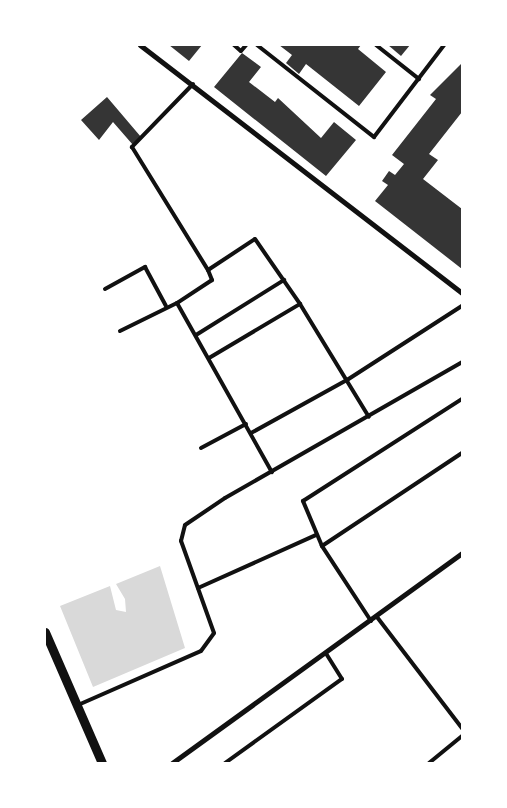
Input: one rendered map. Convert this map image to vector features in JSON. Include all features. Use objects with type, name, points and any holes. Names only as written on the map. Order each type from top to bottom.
[{"type":"street","points":[[140,45],[462,293]]},
{"type":"street","points":[[172,763],[377,617],[462,553]]},
{"type":"street","points":[[45,632],[102,763]]},
{"type":"lane","points":[[234,45],[241,51],[246,45]]},
{"type":"lane","points":[[257,45],[374,137],[444,45]]},
{"type":"lane","points":[[376,45],[419,79]]},
{"type":"lane","points":[[120,330],[166,306],[177,303],[212,280],[208,270],[132,147],[193,84]]},
{"type":"lane","points":[[208,270],[255,239],[300,304],[369,417]]},
{"type":"lane","points":[[105,289],[145,267],[166,306]]},
{"type":"lane","points":[[196,335],[284,280]]},
{"type":"lane","points":[[177,303],[272,472]]},
{"type":"lane","points":[[209,358],[300,304]]},
{"type":"lane","points":[[251,434],[347,380],[462,306]]},
{"type":"lane","points":[[78,705],[202,651],[214,633],[180,540],[185,526],[272,472],[462,362]]},
{"type":"lane","points":[[371,621],[322,546],[303,501],[462,400]]},
{"type":"lane","points":[[201,448],[246,424]]},
{"type":"lane","points":[[322,546],[462,453]]},
{"type":"lane","points":[[198,588],[316,535]]},
{"type":"lane","points":[[377,617],[462,728]]},
{"type":"lane","points":[[225,763],[342,678],[326,653]]},
{"type":"lane","points":[[428,763],[462,736]]},
{"type":"shaded area","points":[[160,566],[185,648],[93,687],[60,606],[110,586],[116,610],[126,612],[125,599],[116,584]]},
{"type":"building","points":[[169,45],[202,45],[189,61]]},
{"type":"building","points":[[279,45],[361,45],[358,49],[386,72],[359,106],[306,64],[299,74],[286,63],[292,55]]},
{"type":"building","points":[[388,45],[410,45],[401,56]]},
{"type":"building","points":[[242,53],[261,67],[249,82],[275,102],[278,98],[321,138],[334,122],[356,140],[326,176],[214,87]]},
{"type":"building","points":[[462,63],[462,112],[429,154],[438,160],[423,179],[462,209],[462,269],[375,201],[388,185],[382,181],[389,171],[395,175],[404,164],[392,155],[436,99],[430,95]]},
{"type":"building","points":[[107,97],[141,137],[133,145],[113,122],[99,140],[81,120]]}]
